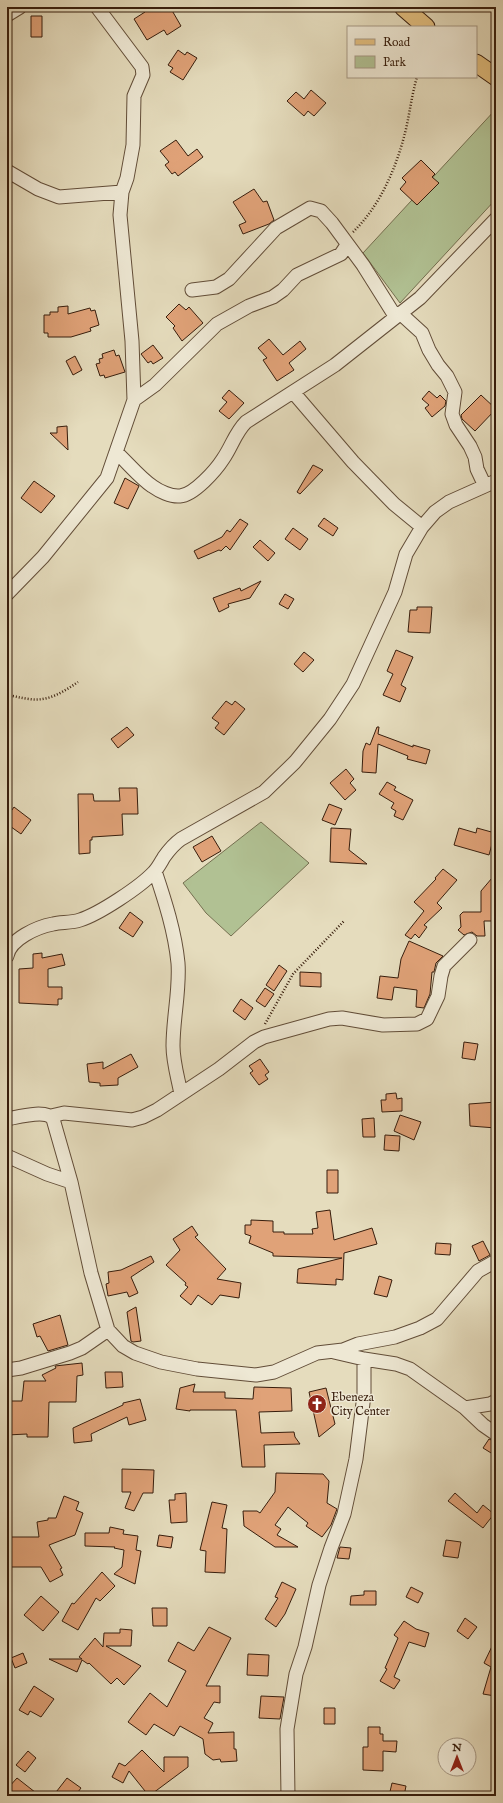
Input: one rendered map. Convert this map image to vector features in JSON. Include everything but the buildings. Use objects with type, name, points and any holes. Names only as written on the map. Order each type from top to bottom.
[{"type":"main road","points":[[403,7],[425,26]]},
{"type":"main road","points":[[477,64],[496,77]]},
{"type":"street","points":[[7,15],[20,7]]},
{"type":"street","points":[[7,594],[43,557],[107,478],[134,400],[132,341],[120,215],[122,192],[127,178],[133,145],[134,96],[143,75],[142,67],[97,7]]},
{"type":"street","points":[[7,170],[38,189],[59,197],[122,192]]},
{"type":"street","points":[[7,956],[15,943],[25,935],[38,928],[79,920],[92,915],[141,883],[155,871],[172,846],[181,839],[264,792],[295,762],[330,719],[353,684],[395,592],[406,554],[422,527],[436,512],[449,502],[490,484],[477,469],[475,457],[470,446],[456,425],[452,414],[455,392],[447,376],[429,350],[422,333],[397,315],[363,265],[321,211],[310,208],[276,228],[229,279],[216,287],[192,290]]},
{"type":"street","points":[[116,452],[152,486],[170,495],[181,496],[194,490],[213,472],[224,458],[238,430],[246,422],[357,348],[420,298],[496,219]]},
{"type":"street","points":[[134,400],[155,386],[217,324],[249,306],[283,290],[297,275],[341,254],[345,242]]},
{"type":"street","points":[[293,392],[353,462],[394,504],[422,527]]},
{"type":"street","points":[[155,871],[171,925],[178,963],[173,1046],[181,1094]]},
{"type":"street","points":[[7,1119],[39,1114],[51,1116],[64,1113],[132,1120],[143,1117],[157,1110],[230,1061],[254,1042],[278,1033],[329,1019],[342,1018],[383,1025],[417,1024],[427,1019],[438,996],[444,966],[470,940]]},
{"type":"street","points":[[51,1116],[55,1123],[71,1182],[75,1206],[87,1247],[91,1273],[108,1330],[123,1346],[135,1353],[161,1362],[196,1369],[256,1375],[274,1372],[317,1353],[332,1352],[358,1344],[395,1337],[420,1328],[437,1319],[478,1271],[496,1261]]},
{"type":"street","points":[[7,1156],[47,1174],[71,1182]]},
{"type":"street","points":[[7,1370],[22,1368],[70,1353],[82,1348],[108,1330]]},
{"type":"street","points":[[332,1352],[396,1364],[410,1369],[465,1408],[483,1425],[496,1434]]},
{"type":"street","points":[[288,1796],[287,1729],[296,1674],[305,1647],[319,1585],[330,1548],[344,1514],[356,1459],[364,1395],[364,1359]]},
{"type":"street","points":[[465,1408],[490,1404],[496,1401]]},
{"type":"path","points":[[345,242],[366,219],[378,201],[395,163],[406,131],[417,78]]},
{"type":"path","points":[[7,695],[29,699],[43,699],[59,694],[78,682]]},
{"type":"path","points":[[254,1042],[293,974],[344,921]]},
{"type":"green space","points":[[496,109],[496,199],[400,303],[363,253]]},
{"type":"green space","points":[[261,822],[309,863],[231,936],[206,913],[183,883]]},
{"type":"place","name":"Ebeneza City Center","points":[[317,1404]]}]
